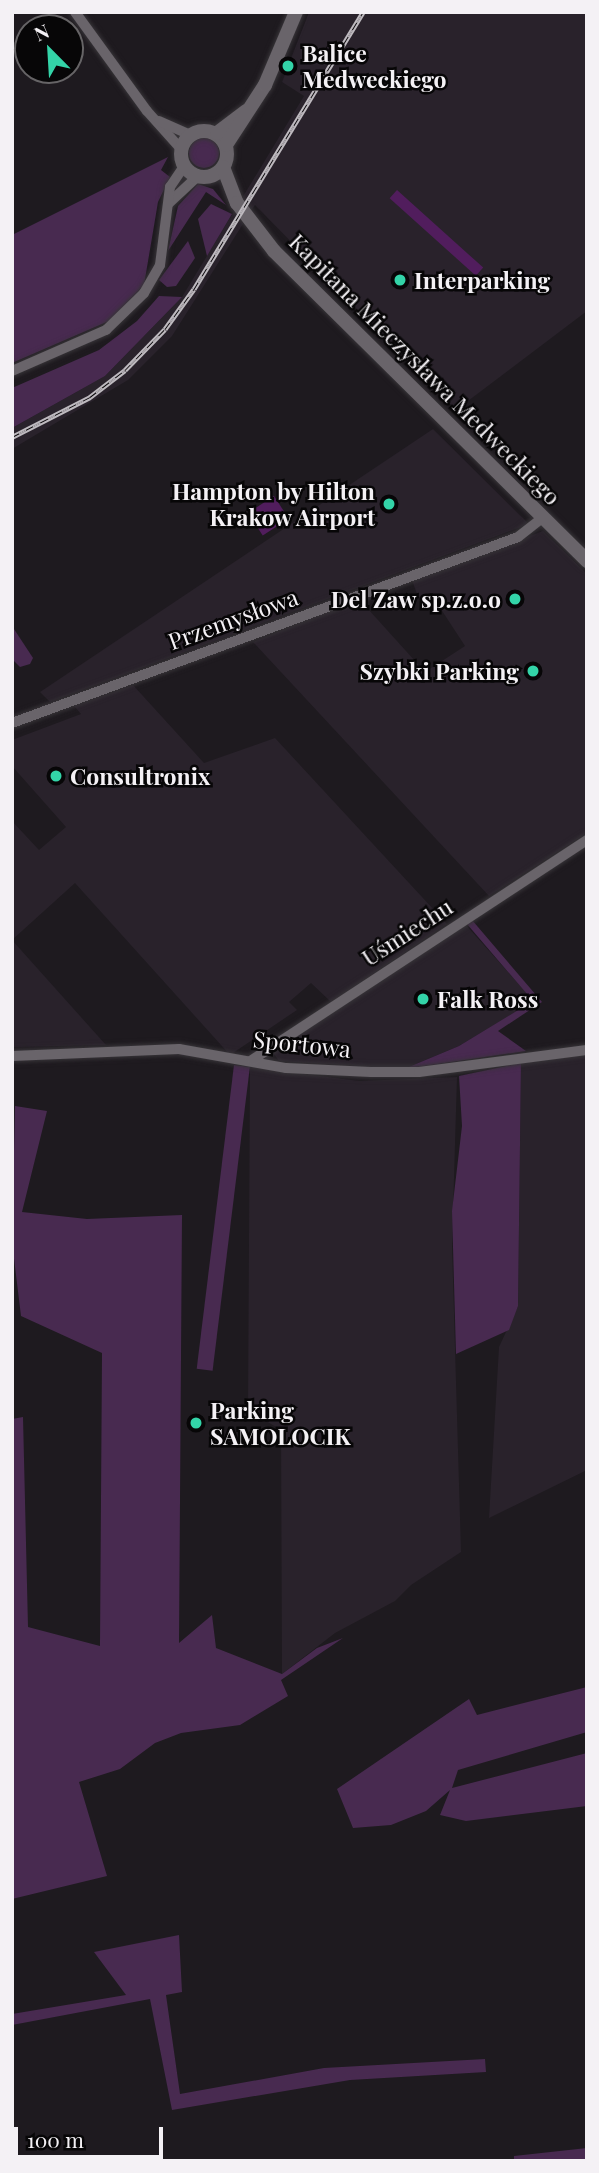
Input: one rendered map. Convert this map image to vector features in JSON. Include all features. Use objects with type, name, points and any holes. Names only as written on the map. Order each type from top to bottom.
[{"type":"main road","points":[[226,145],[217,133],[203,130],[190,135],[181,149],[184,166],[204,176],[223,167],[226,145],[253,106],[296,12]]},
{"type":"main road","points":[[217,133],[253,106]]},
{"type":"main road","name":"Kapitana Mieczysława Medweckiego","points":[[223,167],[237,203]]},
{"type":"main road","name":"Kapitana Mieczysława Medweckiego","points":[[204,176],[237,203],[274,251],[587,561]]},
{"type":"street","points":[[75,12],[181,149]]},
{"type":"street","points":[[156,120],[190,135]]},
{"type":"street","points":[[12,371],[90,339],[124,316],[156,275],[170,187],[184,166]]},
{"type":"street","points":[[169,203],[204,176]]},
{"type":"street","name":"Przemysłowa","points":[[12,723],[517,537],[542,518]]},
{"type":"street","name":"Uśmiechu","points":[[251,1060],[587,840]]},
{"type":"street","name":"Sportowa","points":[[12,1056],[136,1048],[251,1060],[286,1068],[419,1072],[587,1050]]},
{"type":"shaded area","points":[[309,12],[587,12],[587,311],[456,410],[255,205],[172,336],[128,380],[12,449],[12,428],[105,376],[182,297],[304,96],[282,82]]},
{"type":"shaded area","points":[[204,138],[215,142],[219,153],[215,164],[204,168],[193,164],[189,153],[193,142]]},
{"type":"shaded area","points":[[168,157],[161,170],[170,177],[158,202],[144,285],[109,321],[12,363],[12,235]]},
{"type":"shaded area","points":[[198,184],[213,189],[226,205],[206,192],[168,251],[178,206]]},
{"type":"shaded area","points":[[397,190],[483,268],[476,276],[390,198]]},
{"type":"shaded area","points":[[211,204],[232,214],[207,256],[198,219]]},
{"type":"shaded area","points":[[188,241],[195,258],[176,286],[167,287],[159,280]]},
{"type":"shaded area","points":[[159,296],[182,297],[105,376],[12,428],[12,388],[99,350],[137,321]]},
{"type":"shaded area","points":[[433,429],[529,524],[50,702],[40,692]]},
{"type":"shaded area","points":[[274,496],[289,519],[263,536],[248,513]]},
{"type":"shaded area","points":[[543,531],[587,574],[587,833],[489,896],[253,642],[359,599],[425,672],[465,646],[433,597],[418,597],[412,580]]},
{"type":"shaded area","points":[[12,626],[33,658],[30,664],[20,667],[12,659]]},
{"type":"shaded area","points":[[133,685],[204,763],[275,738],[447,924],[331,1002],[311,983],[289,1002],[297,1010],[230,1055],[75,883],[12,940],[12,821],[39,850],[66,827],[12,766],[12,740],[81,714],[74,706]]},
{"type":"shaded area","points":[[472,920],[542,1002],[498,1031],[526,1051],[404,1069],[459,1046],[533,1001],[467,924]]},
{"type":"shaded area","points":[[466,925],[534,1001],[459,1046],[404,1069],[279,1061],[271,1050]]},
{"type":"shaded area","points":[[12,940],[106,1045],[12,1047]]},
{"type":"shaded area","points":[[587,1055],[587,1470],[489,1518],[499,1347],[518,1306],[521,1063]]},
{"type":"shaded area","points":[[521,1063],[518,1306],[509,1330],[456,1354],[452,1211],[462,1126],[459,1076]]},
{"type":"shaded area","points":[[234,1065],[250,1067],[213,1371],[197,1369]]},
{"type":"shaded area","points":[[250,1067],[359,1081],[457,1077],[452,1245],[461,1552],[411,1585],[395,1601],[335,1633],[282,1674],[281,1430],[248,1410]]},
{"type":"shaded area","points":[[15,1106],[47,1111],[22,1212],[87,1219],[182,1215],[179,1643],[212,1615],[216,1648],[282,1674],[317,1648],[343,1638],[281,1680],[288,1696],[240,1725],[181,1733],[155,1743],[120,1769],[79,1782],[107,1876],[12,1899],[12,1419],[23,1417],[28,1627],[100,1646],[102,1353],[21,1316],[12,1242]]},
{"type":"shaded area","points":[[587,1687],[587,1732],[458,1770],[452,1788],[587,1753],[587,1806],[466,1821],[440,1815],[450,1790],[426,1811],[391,1825],[353,1828],[337,1789],[469,1699],[477,1715]]},
{"type":"shaded area","points":[[179,1935],[182,1992],[166,1995],[180,2094],[324,2068],[485,2059],[486,2072],[350,2080],[172,2110],[150,1999],[12,2025],[12,2014],[126,1995],[94,1952]]},
{"type":"shaded area","points":[[587,2148],[587,2161],[514,2161],[514,2156]]},
{"type":"railway","points":[[12,437],[90,397],[125,370],[165,329],[194,289],[363,12]]},
{"type":"place","name":"Balice Medweckiego","points":[[288,66]]},
{"type":"place","name":"Interparking","points":[[400,280]]},
{"type":"place","name":"Hampton by Hilton Krakow Airport","points":[[389,504]]},
{"type":"place","name":"Del Zaw sp.z.o.o","points":[[515,599]]},
{"type":"place","name":"Szybki Parking","points":[[533,671]]},
{"type":"place","name":"Consultronix","points":[[56,776]]},
{"type":"place","name":"Falk Ross","points":[[423,999]]},
{"type":"place","name":"Parking SAMOLOCIK","points":[[196,1423]]}]
